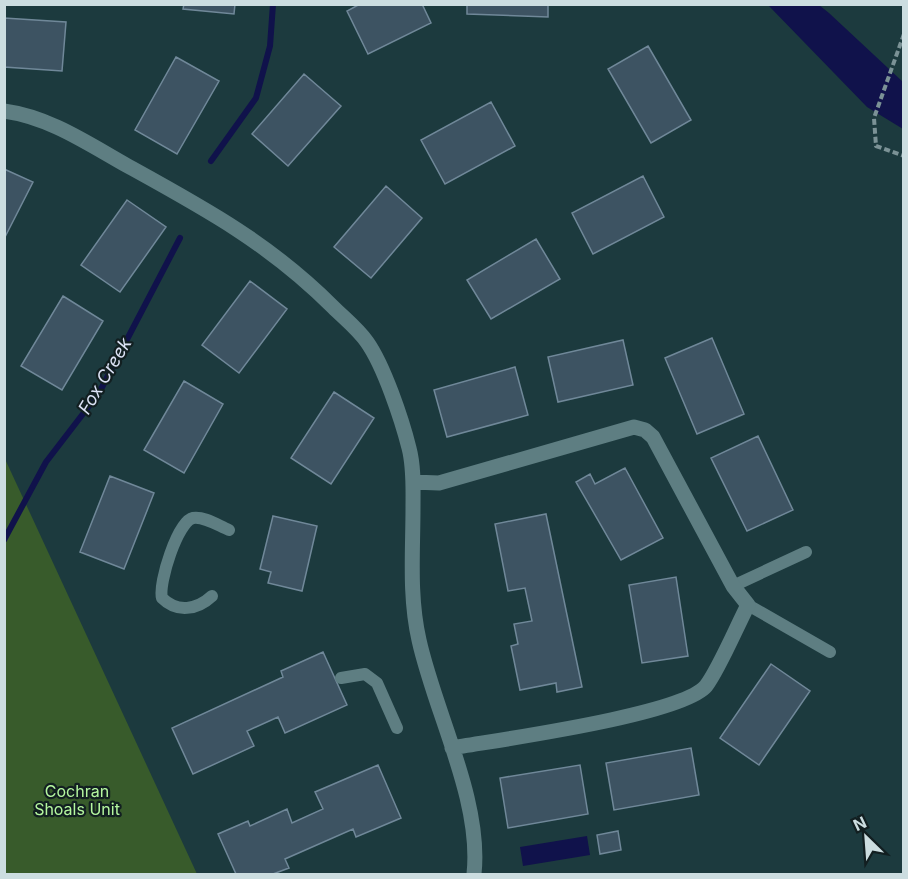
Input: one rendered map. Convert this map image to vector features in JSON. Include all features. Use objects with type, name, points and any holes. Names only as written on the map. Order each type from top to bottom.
[{"type":"street","points":[[4,111],[29,116],[59,128],[213,213],[276,255],[309,283],[368,343],[401,420],[410,451],[413,482],[412,605],[428,674],[452,748],[474,837],[474,874]]},
{"type":"street","points":[[413,482],[439,483],[634,427],[645,429],[653,436],[733,586],[748,604],[705,687],[693,696],[629,716],[452,748]]},
{"type":"lane","points":[[212,596],[203,604],[192,608],[169,605],[162,598],[161,579],[184,524],[193,518],[229,530]]},
{"type":"lane","points":[[733,586],[806,552]]},
{"type":"lane","points":[[748,604],[830,652]]},
{"type":"lane","points":[[341,678],[365,674],[377,683],[398,728]]},
{"type":"path","points":[[903,34],[874,118],[876,146],[903,156]]},
{"type":"green space","name":"Cochran Shoals Unit","points":[[5,459],[197,874],[5,874]]},
{"type":"shaded area","points":[[768,5],[819,5],[829,13],[903,82],[903,129],[867,107]]},
{"type":"shaded area","points":[[587,836],[590,855],[523,866],[520,847]]},
{"type":"building","points":[[184,4],[235,4],[234,14],[183,9]]},
{"type":"building","points":[[360,4],[422,4],[431,23],[368,54],[347,11]]},
{"type":"building","points":[[467,4],[548,4],[548,17],[467,14]]},
{"type":"building","points":[[4,18],[66,22],[62,71],[4,67]]},
{"type":"building","points":[[648,46],[691,120],[651,143],[608,69]]},
{"type":"building","points":[[176,57],[219,81],[177,154],[135,130]]},
{"type":"building","points":[[304,74],[341,106],[288,166],[252,134]]},
{"type":"building","points":[[491,102],[515,146],[445,184],[421,140]]},
{"type":"building","points":[[4,169],[33,182],[4,239]]},
{"type":"building","points":[[643,176],[664,217],[593,254],[572,213]]},
{"type":"building","points":[[386,186],[422,218],[371,278],[334,247]]},
{"type":"building","points":[[127,200],[166,227],[120,292],[81,265]]},
{"type":"building","points":[[536,239],[560,279],[491,319],[467,280]]},
{"type":"building","points":[[250,281],[287,309],[239,373],[202,345]]},
{"type":"building","points":[[63,296],[103,321],[62,390],[21,366]]},
{"type":"building","points":[[712,338],[744,414],[697,434],[665,358]]},
{"type":"building","points":[[623,340],[633,385],[558,402],[548,357]]},
{"type":"building","points":[[515,367],[528,415],[447,437],[434,390]]},
{"type":"building","points":[[184,381],[223,404],[184,473],[144,450]]},
{"type":"building","points":[[334,392],[374,418],[331,484],[291,458]]},
{"type":"building","points":[[758,436],[793,510],[747,531],[711,458]]},
{"type":"building","points":[[625,468],[663,538],[621,560],[576,482],[590,474],[595,484]]},
{"type":"building","points":[[110,476],[154,493],[124,569],[80,552]]},
{"type":"building","points":[[546,514],[582,687],[557,692],[556,683],[520,690],[511,646],[518,644],[514,624],[532,621],[525,588],[508,591],[495,524]]},
{"type":"building","points":[[273,516],[317,526],[302,591],[268,583],[271,572],[260,569]]},
{"type":"building","points":[[676,577],[688,656],[642,663],[629,585]]},
{"type":"building","points":[[323,652],[347,705],[285,733],[278,717],[247,731],[254,746],[193,774],[172,728],[283,677],[281,671]]},
{"type":"building","points":[[771,664],[810,691],[759,765],[720,738]]},
{"type":"building","points":[[691,748],[699,795],[614,810],[606,763]]},
{"type":"building","points":[[378,765],[401,818],[356,837],[353,829],[285,859],[289,868],[273,874],[236,874],[218,834],[248,821],[250,826],[287,809],[292,823],[323,809],[315,792]]},
{"type":"building","points":[[580,765],[588,814],[508,828],[500,778]]},
{"type":"building","points":[[618,831],[621,850],[600,854],[597,835]]},
{"type":"waterway","name":"Fox Creek","points":[[211,161],[256,98],[270,46],[273,4]]},
{"type":"waterway","name":"Fox Creek","points":[[4,540],[46,462],[99,393],[180,238]]}]
